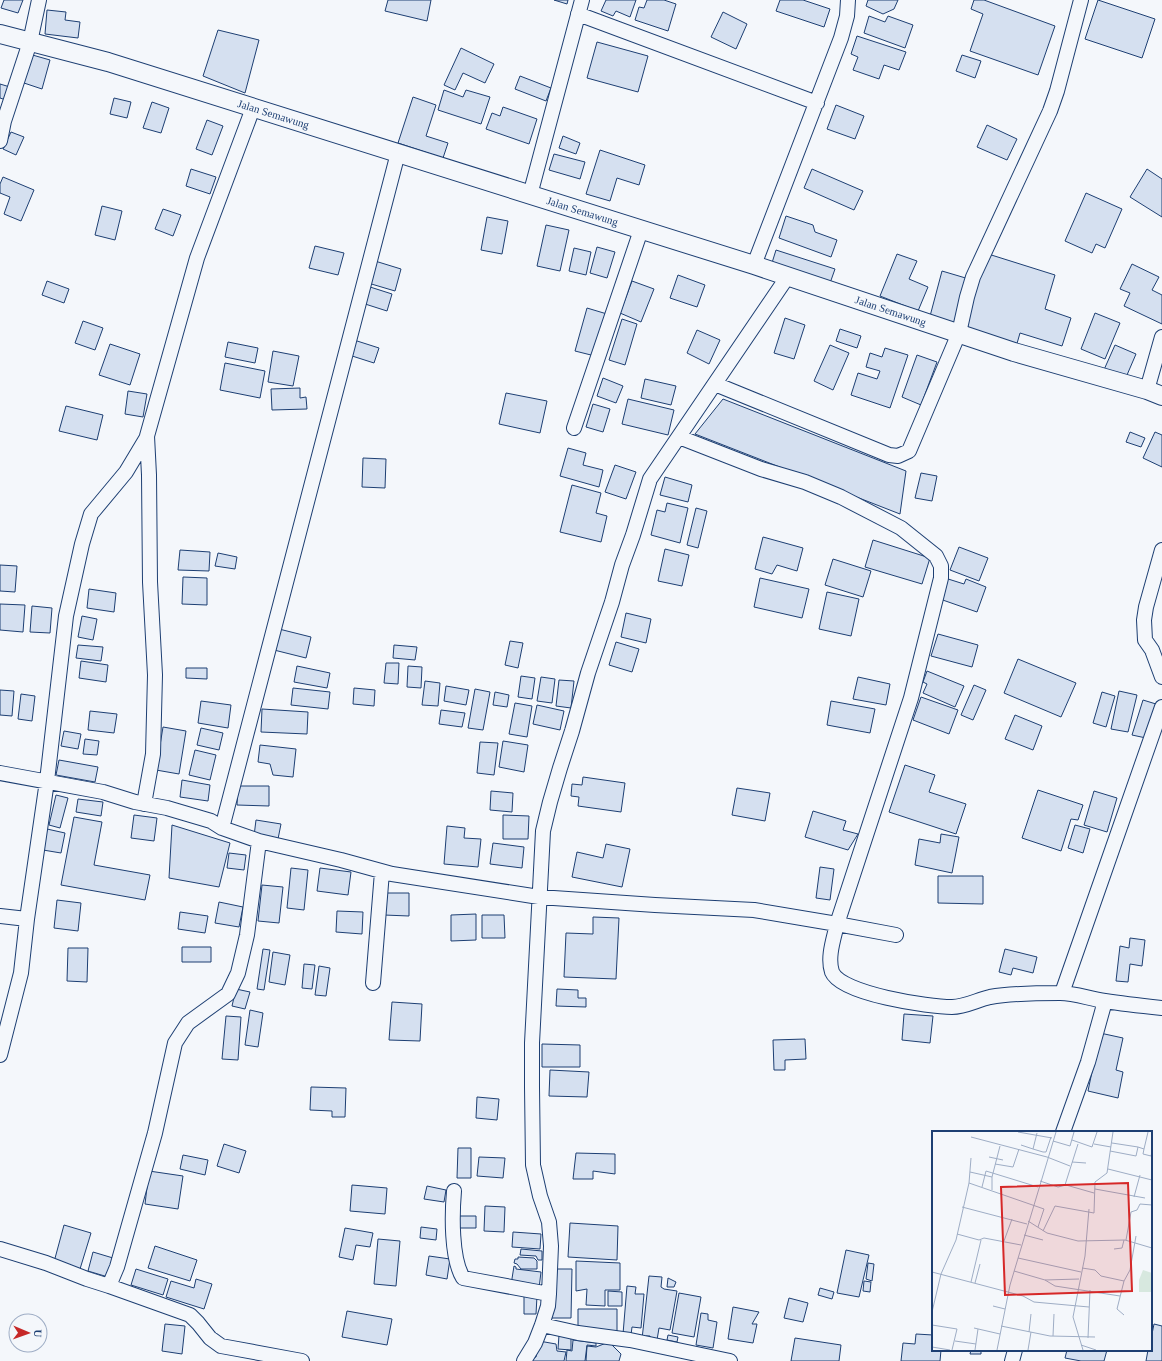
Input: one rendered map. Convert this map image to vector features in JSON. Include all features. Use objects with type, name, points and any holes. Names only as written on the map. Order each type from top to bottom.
[{"type":"street","points":[[0,141],[4,121],[30,42],[39,0]]},
{"type":"street","points":[[530,194],[582,0]]},
{"type":"street","points":[[754,266],[841,38],[847,16],[848,0]]},
{"type":"street","points":[[715,384],[889,455],[898,456],[909,451],[959,333],[966,297],[973,277],[1050,111],[1057,91],[1081,0]]},
{"type":"street","points":[[578,14],[817,103]]},
{"type":"street","name":"Jalan Semawung","points":[[0,34],[108,62],[788,276],[1014,352],[1154,393]]},
{"type":"street","points":[[0,1055],[22,973],[27,919],[47,781],[66,616],[82,544],[91,514],[126,472],[147,436],[197,258],[253,108]]},
{"type":"street","points":[[222,828],[398,153]]},
{"type":"street","points":[[574,428],[641,230]]},
{"type":"street","points":[[524,1361],[535,1342],[548,1306],[551,1246],[549,1222],[532,1165],[532,1042],[543,831],[588,673],[612,602],[622,565],[650,479],[788,276]]},
{"type":"street","points":[[1154,393],[1162,337]]},
{"type":"street","points":[[144,804],[153,754],[154,675],[150,582],[147,436]]},
{"type":"street","points":[[679,437],[761,469],[805,482],[841,497],[901,528],[936,556],[941,566],[941,578],[911,698],[837,924],[831,952],[833,972],[844,984],[861,991],[924,1005],[954,1007],[988,998],[1013,994],[1062,993],[1105,1001],[1162,1008]]},
{"type":"street","points":[[1162,550],[1151,586],[1144,620],[1145,640],[1152,650],[1162,677]]},
{"type":"street","points":[[1062,993],[1162,707]]},
{"type":"street","points":[[0,773],[103,792],[144,804],[167,808],[211,821],[222,828],[259,841],[341,860],[382,872],[539,897],[754,910],[896,935]]},
{"type":"street","points":[[109,1286],[117,1267],[155,1133],[175,1043],[188,1023],[228,994],[238,973],[248,934],[259,841]]},
{"type":"street","points":[[373,983],[382,872]]},
{"type":"street","points":[[0,916],[27,919]]},
{"type":"street","points":[[1064,1131],[1088,1062],[1105,1001]]},
{"type":"street","points":[[454,1191],[453,1230],[457,1258],[463,1278],[549,1294]]},
{"type":"street","points":[[0,1248],[190,1315],[210,1338],[221,1346],[302,1361]]},
{"type":"street","points":[[542,1325],[578,1333],[630,1340],[730,1361]]},
{"type":"street","points":[[1012,1361],[1014,1351]]},
{"type":"building","points":[[4,0],[23,0],[18,13],[1,8]]},
{"type":"building","points":[[388,0],[431,0],[427,21],[385,11]]},
{"type":"building","points":[[554,0],[568,0],[567,4]]},
{"type":"building","points":[[606,0],[636,0],[630,17],[616,11],[613,16],[601,11]]},
{"type":"building","points":[[647,0],[664,0],[676,4],[668,31],[635,20],[639,7],[644,8]]},
{"type":"building","points":[[780,0],[803,0],[830,9],[824,27],[776,11]]},
{"type":"building","points":[[868,0],[898,0],[894,9],[883,14],[866,6]]},
{"type":"building","points":[[974,0],[984,0],[1055,26],[1038,75],[970,51],[983,14],[971,9]]},
{"type":"building","points":[[1098,0],[1155,19],[1142,58],[1085,39]]},
{"type":"building","points":[[47,10],[66,12],[65,20],[80,22],[78,38],[45,34]]},
{"type":"building","points":[[723,12],[747,24],[736,49],[711,37]]},
{"type":"building","points":[[869,16],[885,22],[888,16],[913,25],[905,48],[864,33]]},
{"type":"building","points":[[218,30],[259,40],[245,93],[203,76]]},
{"type":"building","points":[[857,36],[906,52],[899,70],[884,65],[879,79],[853,70],[858,57],[851,54]]},
{"type":"building","points":[[597,42],[648,56],[638,92],[587,78]]},
{"type":"building","points":[[461,48],[494,64],[485,83],[463,73],[455,90],[444,85]]},
{"type":"building","points":[[29,54],[50,60],[42,89],[21,82]]},
{"type":"building","points":[[962,55],[981,61],[975,78],[956,71]]},
{"type":"building","points":[[520,76],[551,88],[546,101],[515,89]]},
{"type":"building","points":[[0,84],[10,87],[6,100],[0,98]]},
{"type":"building","points":[[444,90],[463,97],[466,90],[490,97],[481,124],[438,110]]},
{"type":"building","points":[[413,97],[436,105],[426,136],[448,143],[443,158],[398,143]]},
{"type":"building","points":[[114,98],[131,102],[127,118],[110,114]]},
{"type":"building","points":[[152,102],[169,108],[161,133],[143,128]]},
{"type":"building","points":[[836,105],[864,116],[855,139],[827,129]]},
{"type":"building","points":[[503,107],[537,119],[529,144],[486,129],[492,113],[500,116]]},
{"type":"building","points":[[207,120],[223,126],[212,155],[196,149]]},
{"type":"building","points":[[987,125],[1017,139],[1007,160],[977,147]]},
{"type":"building","points":[[11,132],[24,137],[16,155],[3,149]]},
{"type":"building","points":[[563,136],[580,143],[576,154],[559,148]]},
{"type":"building","points":[[600,150],[645,165],[639,185],[617,178],[610,201],[586,194]]},
{"type":"building","points":[[554,154],[585,162],[580,179],[549,170]]},
{"type":"building","points":[[191,169],[216,177],[210,194],[186,186]]},
{"type":"building","points":[[812,169],[863,191],[854,210],[804,188]]},
{"type":"building","points":[[1147,169],[1162,179],[1162,217],[1130,197]]},
{"type":"building","points":[[3,177],[34,190],[21,221],[4,214],[10,197],[0,193],[0,184]]},
{"type":"building","points":[[1086,193],[1122,209],[1105,248],[1096,244],[1092,253],[1065,241]]},
{"type":"building","points":[[102,206],[122,211],[115,240],[95,235]]},
{"type":"building","points":[[163,209],[181,215],[173,236],[155,229]]},
{"type":"building","points":[[786,216],[813,225],[815,232],[837,240],[831,257],[779,238]]},
{"type":"building","points":[[487,217],[508,221],[502,254],[481,250]]},
{"type":"building","points":[[546,225],[569,230],[560,271],[537,266]]},
{"type":"building","points":[[315,246],[344,253],[338,275],[309,268]]},
{"type":"building","points":[[597,247],[615,252],[607,278],[590,273]]},
{"type":"building","points":[[574,248],[591,252],[586,275],[569,271]]},
{"type":"building","points":[[776,250],[835,269],[829,286],[771,266]]},
{"type":"building","points":[[985,253],[1055,275],[1045,309],[1071,318],[1062,346],[1020,333],[1016,347],[961,329]]},
{"type":"building","points":[[897,254],[917,261],[909,279],[928,287],[918,311],[880,296]]},
{"type":"building","points":[[375,261],[401,269],[395,291],[368,283]]},
{"type":"building","points":[[1132,264],[1159,277],[1152,290],[1162,295],[1162,324],[1124,306],[1130,293],[1120,289]]},
{"type":"building","points":[[942,271],[969,279],[956,327],[929,320]]},
{"type":"building","points":[[678,275],[705,285],[697,307],[670,298]]},
{"type":"building","points":[[47,281],[69,289],[64,303],[42,295]]},
{"type":"building","points":[[632,281],[654,289],[641,322],[620,313]]},
{"type":"building","points":[[367,286],[392,294],[387,311],[362,303]]},
{"type":"building","points":[[587,308],[607,314],[595,356],[575,351]]},
{"type":"building","points":[[1095,313],[1120,323],[1105,359],[1081,349]]},
{"type":"building","points":[[785,318],[805,325],[794,359],[774,353]]},
{"type":"building","points":[[622,319],[637,324],[625,365],[609,360]]},
{"type":"building","points":[[83,321],[103,328],[95,350],[75,343]]},
{"type":"building","points":[[840,329],[861,336],[857,348],[836,341]]},
{"type":"building","points":[[697,330],[720,340],[709,364],[687,353]]},
{"type":"building","points":[[354,340],[379,348],[374,363],[349,355]]},
{"type":"building","points":[[228,342],[258,348],[255,363],[225,357]]},
{"type":"building","points":[[110,344],[140,354],[130,385],[99,375]]},
{"type":"building","points":[[830,345],[849,353],[833,390],[814,381]]},
{"type":"building","points":[[1115,345],[1136,354],[1124,382],[1103,372]]},
{"type":"building","points":[[885,348],[908,355],[890,408],[851,395],[858,373],[877,379],[880,371],[866,367],[870,353],[882,357]]},
{"type":"building","points":[[273,351],[299,356],[293,386],[268,382]]},
{"type":"building","points":[[917,355],[937,362],[921,405],[902,397]]},
{"type":"building","points":[[225,363],[265,371],[260,398],[220,390]]},
{"type":"building","points":[[603,378],[623,386],[616,403],[597,396]]},
{"type":"building","points":[[645,379],[676,386],[671,405],[641,398]]},
{"type":"building","points":[[300,388],[300,398],[306,397],[307,409],[272,410],[271,389]]},
{"type":"building","points":[[128,391],[147,394],[143,417],[125,414]]},
{"type":"building","points":[[506,393],[547,401],[540,433],[499,424]]},
{"type":"building","points":[[628,399],[674,410],[668,435],[622,424]]},
{"type":"building","points":[[723,399],[906,471],[900,514],[695,434]]},
{"type":"building","points":[[593,404],[610,409],[603,432],[586,427]]},
{"type":"building","points":[[66,406],[103,415],[97,440],[59,431]]},
{"type":"building","points":[[1130,432],[1145,438],[1141,447],[1126,442]]},
{"type":"building","points":[[1155,432],[1162,435],[1162,467],[1143,458]]},
{"type":"building","points":[[568,448],[586,453],[583,465],[603,470],[599,487],[560,476]]},
{"type":"building","points":[[363,458],[386,459],[385,488],[362,487]]},
{"type":"building","points":[[615,465],[636,472],[626,499],[605,492]]},
{"type":"building","points":[[921,473],[937,476],[932,501],[915,498]]},
{"type":"building","points":[[665,477],[692,485],[688,502],[660,495]]},
{"type":"building","points":[[572,485],[601,493],[596,513],[607,516],[601,542],[560,532]]},
{"type":"building","points":[[667,503],[688,508],[680,543],[651,535],[657,510],[665,512]]},
{"type":"building","points":[[696,508],[707,511],[698,548],[687,545]]},
{"type":"building","points":[[763,537],[803,548],[797,571],[777,565],[772,574],[755,569]]},
{"type":"building","points":[[873,540],[930,558],[922,584],[865,567]]},
{"type":"building","points":[[959,547],[988,558],[979,581],[950,570]]},
{"type":"building","points":[[665,549],[689,555],[682,586],[658,581]]},
{"type":"building","points":[[180,550],[210,552],[209,571],[178,570]]},
{"type":"building","points":[[218,553],[237,557],[235,569],[215,566]]},
{"type":"building","points":[[833,559],[871,571],[863,597],[825,585]]},
{"type":"building","points":[[0,565],[17,566],[15,592],[0,591]]},
{"type":"building","points":[[183,577],[207,578],[207,605],[182,604]]},
{"type":"building","points":[[760,578],[809,589],[802,618],[754,607]]},
{"type":"building","points":[[945,578],[964,584],[966,579],[986,587],[977,612],[937,598]]},
{"type":"building","points":[[89,589],[116,593],[114,612],[87,608]]},
{"type":"building","points":[[827,592],[859,599],[851,636],[819,629]]},
{"type":"building","points":[[0,604],[25,605],[23,632],[0,630]]},
{"type":"building","points":[[32,606],[52,608],[50,633],[30,632]]},
{"type":"building","points":[[626,613],[651,619],[646,643],[621,637]]},
{"type":"building","points":[[82,616],[97,619],[93,640],[78,637]]},
{"type":"building","points":[[279,629],[311,637],[306,658],[274,650]]},
{"type":"building","points":[[938,634],[978,645],[972,667],[931,656]]},
{"type":"building","points":[[510,641],[523,643],[518,668],[505,665]]},
{"type":"building","points":[[616,642],[639,649],[632,672],[609,665]]},
{"type":"building","points":[[78,645],[103,647],[101,661],[76,658]]},
{"type":"building","points":[[394,645],[417,647],[415,660],[393,658]]},
{"type":"building","points":[[1018,659],[1076,683],[1061,717],[1004,693]]},
{"type":"building","points":[[81,661],[108,665],[106,682],[79,678]]},
{"type":"building","points":[[386,663],[399,663],[398,684],[384,683]]},
{"type":"building","points":[[297,666],[330,673],[327,688],[294,682]]},
{"type":"building","points":[[408,666],[422,667],[421,688],[407,687]]},
{"type":"building","points":[[186,668],[207,668],[207,679],[186,678]]},
{"type":"building","points":[[927,671],[964,686],[955,707],[923,693],[927,684],[923,682]]},
{"type":"building","points":[[521,676],[535,678],[532,699],[518,697]]},
{"type":"building","points":[[541,677],[555,679],[552,703],[537,701]]},
{"type":"building","points":[[858,677],[890,684],[886,705],[853,699]]},
{"type":"building","points":[[559,680],[574,681],[571,708],[556,706]]},
{"type":"building","points":[[425,681],[440,683],[438,706],[422,705]]},
{"type":"building","points":[[974,685],[986,690],[973,720],[961,715]]},
{"type":"building","points":[[446,686],[469,690],[466,705],[444,701]]},
{"type":"building","points":[[293,688],[330,692],[328,709],[291,705]]},
{"type":"building","points":[[354,688],[375,690],[374,706],[353,704]]},
{"type":"building","points":[[475,689],[490,692],[483,730],[468,728]]},
{"type":"building","points":[[0,690],[14,691],[12,716],[0,715]]},
{"type":"building","points":[[1119,691],[1137,695],[1128,732],[1111,729]]},
{"type":"building","points":[[495,692],[509,695],[507,707],[493,705]]},
{"type":"building","points":[[1102,692],[1115,696],[1106,727],[1093,723]]},
{"type":"building","points":[[21,694],[35,696],[32,721],[18,719]]},
{"type":"building","points":[[921,697],[958,710],[949,734],[913,720]]},
{"type":"building","points":[[1143,700],[1156,704],[1146,738],[1132,735]]},
{"type":"building","points":[[201,701],[231,705],[228,728],[198,723]]},
{"type":"building","points":[[831,701],[875,709],[870,733],[827,725]]},
{"type":"building","points":[[515,703],[532,706],[527,737],[509,734]]},
{"type":"building","points":[[537,705],[564,711],[560,730],[533,724]]},
{"type":"building","points":[[262,709],[308,712],[307,734],[261,732]]},
{"type":"building","points":[[441,710],[465,713],[462,727],[439,724]]},
{"type":"building","points":[[90,711],[117,714],[114,733],[88,730]]},
{"type":"building","points":[[1015,715],[1042,726],[1033,750],[1005,739]]},
{"type":"building","points":[[163,727],[186,731],[179,774],[156,770]]},
{"type":"building","points":[[201,728],[223,733],[219,750],[197,745]]},
{"type":"building","points":[[64,731],[81,734],[78,749],[61,746]]},
{"type":"building","points":[[85,739],[99,741],[97,755],[83,754]]},
{"type":"building","points":[[503,741],[528,745],[524,772],[499,767]]},
{"type":"building","points":[[480,742],[498,743],[494,775],[477,773]]},
{"type":"building","points":[[260,745],[296,749],[293,777],[273,775],[270,764],[258,762]]},
{"type":"building","points":[[195,750],[216,755],[210,780],[189,775]]},
{"type":"building","points":[[59,760],[98,767],[95,782],[56,775]]},
{"type":"building","points":[[905,765],[935,775],[929,792],[966,804],[956,834],[889,812]]},
{"type":"building","points":[[583,777],[625,783],[621,812],[578,806],[579,797],[571,796],[572,784],[582,785]]},
{"type":"building","points":[[182,780],[210,785],[208,801],[180,797]]},
{"type":"building","points":[[238,786],[269,786],[269,806],[237,805]]},
{"type":"building","points":[[737,788],[770,793],[765,821],[732,815]]},
{"type":"building","points":[[1038,790],[1083,805],[1078,820],[1071,819],[1061,851],[1022,838]]},
{"type":"building","points":[[491,791],[513,793],[512,812],[490,810]]},
{"type":"building","points":[[1094,791],[1117,798],[1107,832],[1084,825]]},
{"type":"building","points":[[56,795],[68,798],[60,828],[49,825]]},
{"type":"building","points":[[78,799],[103,802],[101,816],[76,812]]},
{"type":"building","points":[[813,811],[846,821],[843,830],[858,834],[848,850],[805,837]]},
{"type":"building","points":[[134,815],[157,818],[154,841],[131,838]]},
{"type":"building","points":[[503,815],[529,816],[528,839],[503,839]]},
{"type":"building","points":[[74,817],[102,822],[94,865],[150,875],[145,900],[61,885]]},
{"type":"building","points":[[256,820],[281,824],[278,839],[254,836]]},
{"type":"building","points":[[172,825],[230,843],[219,887],[169,878]]},
{"type":"building","points":[[1075,825],[1090,829],[1083,853],[1068,848]]},
{"type":"building","points":[[447,826],[465,828],[464,838],[481,839],[478,867],[444,864]]},
{"type":"building","points":[[47,829],[65,833],[61,853],[43,850]]},
{"type":"building","points":[[941,834],[959,837],[952,873],[915,865],[919,839],[940,843]]},
{"type":"building","points":[[493,843],[524,847],[522,868],[490,864]]},
{"type":"building","points":[[606,844],[630,849],[622,887],[572,877],[577,852],[603,858]]},
{"type":"building","points":[[229,853],[246,855],[244,870],[227,868]]},
{"type":"building","points":[[820,867],[834,869],[830,900],[816,898]]},
{"type":"building","points":[[291,868],[308,870],[304,910],[287,908]]},
{"type":"building","points":[[320,868],[351,872],[348,895],[317,891]]},
{"type":"building","points":[[938,876],[983,876],[983,904],[938,903]]},
{"type":"building","points":[[262,885],[283,887],[279,923],[258,921]]},
{"type":"building","points":[[385,893],[409,893],[409,916],[384,915]]},
{"type":"building","points":[[57,900],[81,903],[78,931],[54,928]]},
{"type":"building","points":[[219,902],[243,907],[239,927],[215,923]]},
{"type":"building","points":[[337,911],[363,912],[362,934],[336,932]]},
{"type":"building","points":[[180,912],[208,916],[205,933],[178,929]]},
{"type":"building","points":[[476,914],[476,940],[451,941],[451,915]]},
{"type":"building","points":[[482,915],[504,915],[505,938],[482,938]]},
{"type":"building","points":[[593,917],[619,918],[616,979],[564,977],[566,933],[593,934]]},
{"type":"building","points":[[1130,938],[1145,940],[1142,966],[1130,964],[1128,982],[1116,981],[1120,946],[1129,948]]},
{"type":"building","points":[[182,947],[211,947],[211,962],[182,962]]},
{"type":"building","points":[[68,948],[88,948],[87,982],[67,981]]},
{"type":"building","points":[[263,949],[270,950],[264,990],[257,989]]},
{"type":"building","points":[[1005,949],[1037,957],[1033,973],[1013,968],[1011,975],[999,972]]},
{"type":"building","points":[[273,952],[290,955],[285,985],[269,982]]},
{"type":"building","points":[[304,964],[315,965],[312,989],[302,988]]},
{"type":"building","points":[[319,966],[330,968],[326,996],[315,995]]},
{"type":"building","points":[[236,989],[250,992],[245,1009],[232,1006]]},
{"type":"building","points":[[557,989],[578,990],[578,998],[586,998],[586,1007],[556,1006]]},
{"type":"building","points":[[392,1002],[422,1004],[420,1041],[389,1040]]},
{"type":"building","points":[[250,1010],[263,1013],[258,1047],[245,1045]]},
{"type":"building","points":[[904,1014],[933,1016],[930,1043],[902,1040]]},
{"type":"building","points":[[226,1016],[241,1017],[238,1060],[222,1059]]},
{"type":"building","points":[[1100,1033],[1123,1038],[1116,1070],[1123,1072],[1118,1098],[1088,1091]]},
{"type":"building","points":[[805,1039],[806,1059],[785,1060],[785,1070],[774,1070],[773,1040]]},
{"type":"building","points":[[542,1044],[580,1045],[580,1067],[542,1067]]},
{"type":"building","points":[[550,1070],[589,1072],[587,1097],[549,1096]]},
{"type":"building","points":[[311,1087],[346,1088],[345,1117],[332,1117],[332,1111],[310,1110]]},
{"type":"building","points":[[477,1097],[499,1099],[497,1120],[476,1118]]},
{"type":"building","points":[[224,1144],[246,1151],[239,1173],[217,1166]]},
{"type":"building","points":[[458,1148],[471,1148],[471,1178],[457,1178]]},
{"type":"building","points":[[576,1153],[615,1154],[615,1174],[593,1171],[593,1179],[573,1179]]},
{"type":"building","points":[[183,1155],[208,1160],[205,1175],[180,1169]]},
{"type":"building","points":[[479,1157],[505,1158],[503,1178],[477,1176]]},
{"type":"building","points":[[149,1171],[183,1176],[178,1209],[145,1204]]},
{"type":"building","points":[[352,1185],[387,1188],[385,1214],[350,1211]]},
{"type":"building","points":[[427,1186],[446,1190],[444,1202],[424,1199]]},
{"type":"building","points":[[485,1206],[505,1207],[504,1232],[484,1231]]},
{"type":"building","points":[[459,1216],[476,1216],[476,1228],[459,1228]]},
{"type":"building","points":[[570,1223],[618,1226],[617,1260],[568,1257]]},
{"type":"building","points":[[64,1225],[91,1233],[80,1269],[54,1262]]},
{"type":"building","points":[[421,1227],[437,1229],[436,1240],[420,1238]]},
{"type":"building","points":[[345,1228],[373,1233],[370,1247],[356,1245],[353,1260],[339,1257]]},
{"type":"building","points":[[513,1232],[541,1234],[540,1249],[512,1247]]},
{"type":"building","points":[[378,1239],[400,1241],[396,1286],[374,1284]]},
{"type":"building","points":[[155,1246],[197,1260],[190,1281],[148,1268]]},
{"type":"building","points":[[521,1249],[542,1251],[542,1260],[538,1260],[536,1256],[520,1255]]},
{"type":"building","points":[[846,1250],[869,1255],[859,1297],[837,1293]]},
{"type":"building","points":[[93,1252],[113,1258],[108,1277],[88,1271]]},
{"type":"building","points":[[429,1256],[450,1259],[447,1279],[426,1275]]},
{"type":"building","points":[[518,1257],[534,1258],[537,1261],[537,1269],[521,1269],[514,1263],[515,1259],[518,1259]]},
{"type":"building","points":[[576,1261],[620,1263],[620,1290],[605,1290],[605,1306],[586,1305],[587,1289],[576,1291]]},
{"type":"building","points":[[868,1263],[874,1264],[872,1281],[866,1279]]},
{"type":"building","points":[[514,1266],[516,1269],[541,1272],[539,1288],[511,1285]]},
{"type":"building","points":[[136,1269],[168,1279],[163,1295],[131,1285]]},
{"type":"building","points":[[552,1269],[572,1269],[571,1318],[551,1318]]},
{"type":"building","points":[[649,1276],[662,1277],[661,1287],[664,1289],[677,1291],[670,1330],[659,1328],[657,1340],[652,1341],[650,1336],[646,1336],[645,1339],[642,1339]]},
{"type":"building","points":[[668,1278],[676,1282],[674,1287],[667,1287]]},
{"type":"building","points":[[196,1279],[212,1284],[204,1309],[166,1297],[171,1281],[194,1288]]},
{"type":"building","points":[[864,1281],[871,1282],[870,1292],[863,1291]]},
{"type":"building","points":[[627,1286],[636,1287],[635,1294],[644,1294],[641,1328],[632,1327],[631,1335],[623,1334]]},
{"type":"building","points":[[820,1288],[834,1292],[832,1299],[818,1295]]},
{"type":"building","points":[[608,1291],[622,1292],[622,1306],[608,1306]]},
{"type":"building","points":[[679,1293],[701,1297],[694,1337],[672,1333]]},
{"type":"building","points":[[524,1295],[537,1296],[536,1314],[524,1314]]},
{"type":"building","points":[[789,1298],[808,1303],[803,1322],[784,1318]]},
{"type":"building","points":[[733,1307],[759,1312],[752,1324],[757,1324],[753,1343],[728,1339]]},
{"type":"building","points":[[578,1309],[617,1309],[617,1332],[578,1332]]},
{"type":"building","points":[[347,1311],[392,1319],[387,1345],[342,1337]]},
{"type":"building","points":[[701,1313],[708,1314],[708,1320],[717,1322],[713,1348],[696,1345]]},
{"type":"building","points":[[165,1324],[185,1326],[182,1354],[162,1351]]},
{"type":"building","points":[[1154,1324],[1162,1326],[1162,1361],[1146,1361],[1148,1351],[1152,1351],[1152,1334]]},
{"type":"building","points":[[916,1334],[932,1335],[932,1351],[941,1351],[940,1361],[901,1361],[903,1343],[915,1344]]},
{"type":"building","points":[[559,1335],[571,1336],[571,1350],[558,1349]]},
{"type":"building","points":[[668,1335],[678,1337],[677,1342],[667,1340]]},
{"type":"building","points":[[795,1338],[841,1345],[839,1361],[791,1361]]},
{"type":"building","points":[[573,1340],[596,1343],[596,1346],[587,1345],[585,1361],[566,1361],[567,1350],[572,1351]]},
{"type":"building","points":[[539,1341],[556,1344],[557,1351],[566,1352],[564,1361],[530,1361],[530,1359],[536,1357]]},
{"type":"building","points":[[609,1342],[621,1354],[619,1361],[586,1361],[587,1346],[596,1347]]},
{"type":"building","points":[[971,1351],[981,1351],[981,1354],[970,1354]]},
{"type":"building","points":[[1067,1351],[1107,1351],[1104,1361],[1081,1361],[1065,1358]]}]
